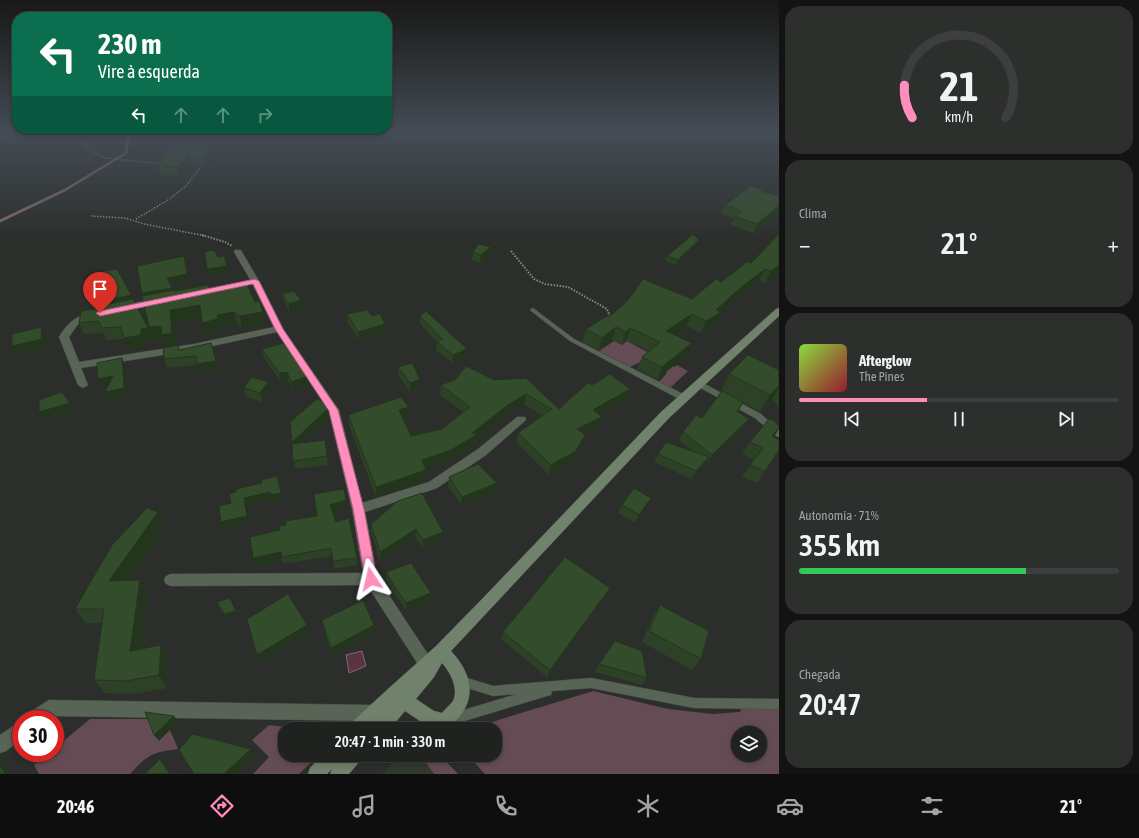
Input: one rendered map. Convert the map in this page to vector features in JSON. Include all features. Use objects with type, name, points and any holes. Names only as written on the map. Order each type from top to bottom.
[{"type":"main road","points":[[364,722],[441,651],[665,415],[779,310]]},
{"type":"main road","points":[[441,651],[456,667],[463,691],[459,705],[445,721],[442,722]]},
{"type":"main road","points":[[385,722],[405,701],[429,672],[441,651]]},
{"type":"main road","points":[[405,701],[431,719],[445,721]]},
{"type":"main road","points":[[316,774],[327,762]]},
{"type":"main road","points":[[338,774],[348,762]]},
{"type":"street","points":[[238,252],[252,282],[279,329],[334,410],[358,509],[371,579],[426,664]]},
{"type":"street","points":[[115,310],[170,299]]},
{"type":"street","points":[[83,385],[64,337],[70,325],[84,317],[100,313]]},
{"type":"street","points":[[76,366],[194,347],[279,329]]},
{"type":"street","points":[[358,509],[433,485],[482,452],[521,420]]},
{"type":"street","points":[[171,580],[371,579]]},
{"type":"street","points":[[46,710],[49,708],[372,713]]},
{"type":"street","points":[[0,745],[12,736]]},
{"type":"lane","points":[[533,310],[572,340],[684,398]]},
{"type":"lane","points":[[699,384],[758,416],[779,434]]},
{"type":"lane","points":[[460,680],[493,691],[559,687],[591,683],[694,703],[779,704]]},
{"type":"lane","points":[[445,721],[559,687]]},
{"type":"lane","points":[[350,774],[353,762]]},
{"type":"path","points":[[135,220],[168,200],[186,186],[198,170]]},
{"type":"path","points":[[91,216],[117,216],[135,220],[144,224],[227,242],[238,252]]},
{"type":"path","points":[[511,251],[534,279],[545,284],[568,287],[607,309],[611,317],[606,320]]},
{"type":"shaded area","points":[[614,341],[622,345],[627,341],[675,367],[677,365],[688,371],[670,388],[659,382],[667,373],[644,360],[630,367],[599,351]]},
{"type":"shaded area","points":[[362,651],[366,666],[349,673],[346,655]]},
{"type":"shaded area","points":[[593,691],[668,709],[713,714],[740,712],[744,703],[779,704],[779,774],[485,774],[474,762],[502,762],[502,722],[492,722]]},
{"type":"shaded area","points":[[90,719],[150,719],[170,730],[178,749],[156,753],[141,762],[130,774],[39,774],[34,765],[38,762],[64,762],[64,741]]},
{"type":"shaded area","points":[[269,725],[278,726],[278,762],[312,762],[299,774],[253,774],[269,757],[252,740]]},
{"type":"shaded area","points":[[394,762],[426,762],[434,774],[383,774]]},
{"type":"shaded area","points":[[426,762],[447,762],[458,774],[434,774]]},
{"type":"building","points":[[751,186],[763,190],[761,191],[779,196],[779,206],[757,224],[735,216],[742,211],[725,205]]},
{"type":"building","points":[[693,234],[699,240],[678,260],[667,256]]},
{"type":"building","points":[[779,234],[779,265],[771,271],[765,269],[739,289],[716,310],[721,312],[706,321],[692,314],[666,331],[692,343],[662,367],[642,357],[660,342],[630,328],[626,332],[616,327],[602,338],[586,329],[607,316],[609,317],[628,300],[643,279],[692,299],[716,279],[721,282],[747,262],[751,263]]},
{"type":"building","points":[[478,244],[491,247],[481,255],[473,252]]},
{"type":"building","points":[[214,250],[218,257],[224,256],[227,266],[207,269],[205,252]]},
{"type":"building","points":[[184,256],[187,274],[167,278],[172,288],[142,293],[137,266]]},
{"type":"building","points":[[117,269],[131,295],[104,301],[99,272]]},
{"type":"building","points":[[246,282],[255,302],[259,301],[263,312],[240,316],[234,312],[217,315],[218,319],[202,323],[200,305],[170,310],[172,333],[162,335],[161,326],[149,327],[142,296],[208,285],[210,289]]},
{"type":"building","points":[[294,291],[301,300],[289,304],[282,294]]},
{"type":"building","points":[[133,299],[148,328],[141,329],[141,335],[124,338],[121,327],[101,328],[99,321],[79,323],[81,311],[105,308],[104,305]]},
{"type":"building","points":[[367,310],[372,316],[380,314],[385,324],[358,332],[347,314]]},
{"type":"building","points":[[426,311],[467,349],[453,355],[437,342],[442,339],[420,316]]},
{"type":"building","points":[[41,327],[42,339],[12,346],[12,334]]},
{"type":"building","points":[[211,343],[216,361],[197,364],[196,356],[164,359],[163,348],[178,345],[179,350]]},
{"type":"building","points":[[284,343],[308,376],[291,382],[287,372],[279,373],[262,349]]},
{"type":"building","points":[[748,355],[779,370],[779,386],[770,395],[729,374]]},
{"type":"building","points":[[122,358],[124,388],[105,392],[113,376],[98,379],[97,363]]},
{"type":"building","points":[[412,363],[420,379],[410,383],[398,367]]},
{"type":"building","points":[[466,366],[494,380],[526,378],[559,409],[588,383],[592,385],[610,374],[630,389],[593,410],[602,417],[577,429],[585,435],[576,451],[551,465],[518,433],[552,409],[526,394],[508,405],[472,433],[476,435],[451,450],[422,460],[426,470],[376,487],[348,415],[401,397],[409,407],[399,410],[411,436],[442,429],[470,407],[441,385],[456,379]]},
{"type":"building","points":[[251,377],[268,382],[260,393],[244,388]]},
{"type":"building","points":[[722,391],[743,402],[737,411],[749,419],[712,455],[683,432],[696,415],[702,418]]},
{"type":"building","points":[[62,392],[70,403],[39,412],[39,400]]},
{"type":"building","points":[[317,399],[327,404],[328,409],[292,442],[290,422]]},
{"type":"building","points":[[769,419],[773,420],[779,426],[772,436],[779,440],[779,450],[765,471],[750,465],[763,448],[750,442]]},
{"type":"building","points":[[325,440],[327,456],[293,461],[292,444]]},
{"type":"building","points":[[666,442],[709,457],[696,471],[658,454]]},
{"type":"building","points":[[478,464],[497,483],[462,497],[449,477]]},
{"type":"building","points":[[277,476],[281,493],[271,495],[270,492],[244,498],[247,516],[221,522],[219,506],[231,503],[229,494],[236,492],[236,489],[262,483],[261,480]]},
{"type":"building","points":[[634,488],[651,498],[639,515],[622,505]]},
{"type":"building","points":[[344,489],[346,500],[330,505],[336,522],[349,518],[357,558],[333,561],[331,548],[282,557],[281,552],[253,558],[250,537],[280,530],[279,526],[286,525],[286,521],[317,516],[314,494]]},
{"type":"building","points":[[422,493],[443,532],[423,540],[416,529],[380,552],[371,524],[398,501]]},
{"type":"building","points":[[147,508],[158,512],[109,581],[140,580],[130,651],[161,645],[159,675],[126,681],[94,680],[104,609],[75,609],[112,545]]},
{"type":"building","points":[[565,557],[610,588],[550,670],[503,632]]},
{"type":"building","points":[[411,563],[431,593],[406,603],[386,572]]},
{"type":"building","points":[[288,594],[307,625],[257,655],[247,619]]},
{"type":"building","points":[[230,598],[236,611],[225,614],[217,602]]},
{"type":"building","points":[[363,600],[374,625],[331,648],[322,620]]},
{"type":"building","points":[[660,605],[709,631],[701,659],[649,631]]},
{"type":"building","points":[[615,641],[642,651],[647,678],[599,664]]},
{"type":"building","points":[[145,712],[174,716],[154,735]]},
{"type":"building","points":[[192,734],[251,749],[224,774],[194,774],[179,750]]},
{"type":"building","points":[[160,759],[170,774],[145,774]]},
{"type":"building","points":[[0,765],[5,774],[0,774]]},
{"type":"waterway","points":[[0,221],[65,190],[98,170]]},
{"type":"route","points":[[100,313],[255,281],[279,329],[334,410],[358,509],[371,579]]}]
